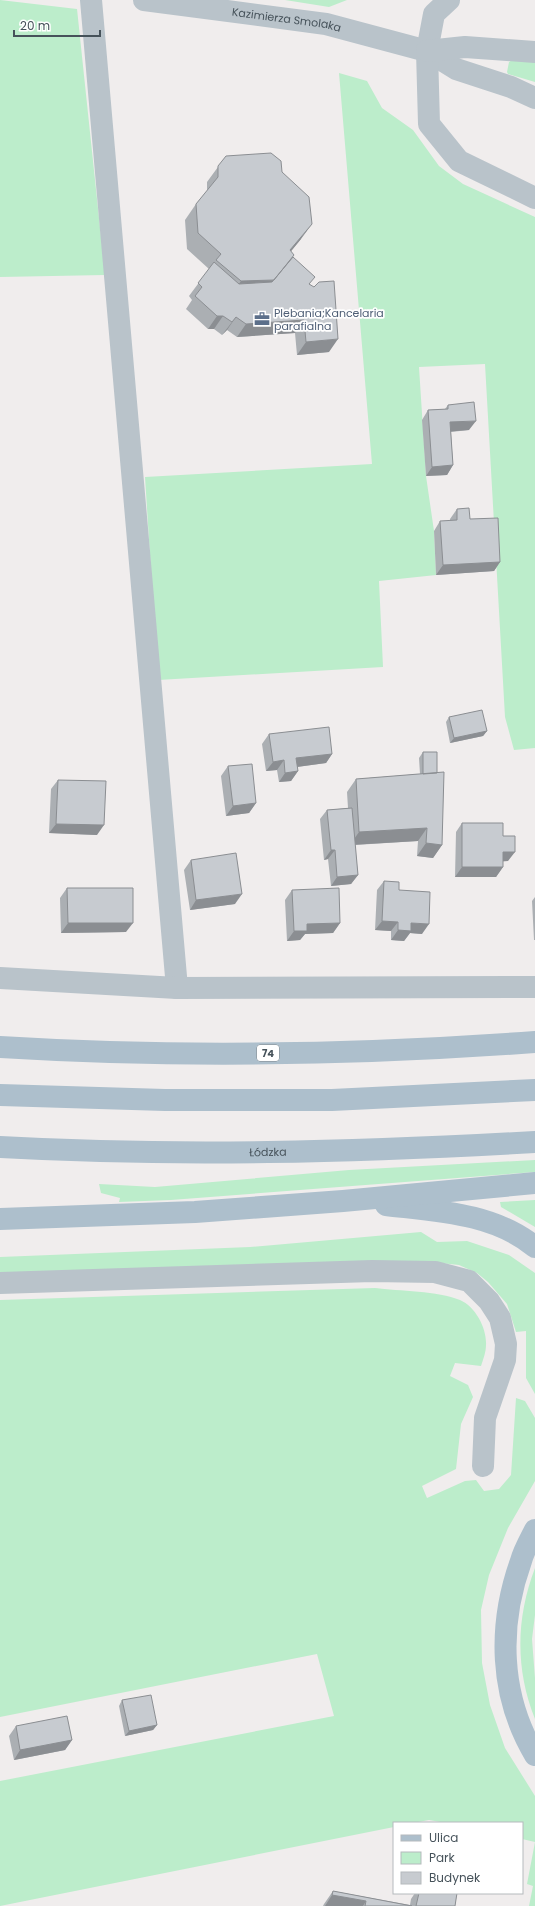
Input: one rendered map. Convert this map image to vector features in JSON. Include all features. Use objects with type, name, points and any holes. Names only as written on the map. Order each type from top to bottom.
[{"type":"main road","name":"74","points":[[0,1047],[145,1053],[251,1053],[429,1048],[535,1042]]},
{"type":"main road","points":[[0,1095],[158,1100],[332,1100],[535,1090]]},
{"type":"main road","name":"Łódzka","points":[[0,1147],[125,1152],[276,1153],[412,1149],[535,1142]]},
{"type":"main road","points":[[0,1219],[195,1212],[342,1201],[535,1183]]},
{"type":"main road","points":[[342,1201],[447,1212],[475,1218],[526,1240],[535,1247]]},
{"type":"main road","points":[[535,1530],[521,1560],[509,1603],[504,1655],[513,1704],[529,1745],[535,1755]]},
{"type":"street","points":[[91,0],[177,988]]},
{"type":"street","name":"Kazimierza Smolaka","points":[[144,0],[326,24],[427,51],[456,69],[511,87],[535,98]]},
{"type":"street","points":[[449,0],[434,14],[427,51],[429,124],[459,161],[535,198]]},
{"type":"street","name":"Kazimierza Smolaka","points":[[427,51],[465,47],[535,52]]},
{"type":"street","points":[[0,978],[177,988],[535,986]]},
{"type":"street","points":[[0,1283],[372,1271],[435,1272],[469,1281],[489,1301],[500,1318],[506,1344],[505,1360],[485,1418],[483,1466]]},
{"type":"green space","points":[[0,0],[77,9],[105,275],[0,277]]},
{"type":"green space","points":[[285,0],[347,0],[329,7]]},
{"type":"green space","points":[[512,60],[535,62],[535,82],[508,74],[509,62]]},
{"type":"green space","points":[[339,73],[367,81],[382,108],[413,130],[439,166],[463,184],[535,217],[535,748],[514,750],[505,717],[485,364],[419,367],[426,476],[434,531],[436,575],[379,581],[383,667],[158,680],[145,477],[372,464]]},
{"type":"green space","points":[[535,1160],[535,1172],[171,1200],[119,1202],[120,1198],[101,1193],[99,1184],[155,1187],[349,1170]]},
{"type":"green space","points":[[535,1200],[535,1227],[501,1207],[500,1202]]},
{"type":"green space","points":[[421,1232],[437,1242],[467,1241],[509,1255],[535,1273],[535,1394],[526,1378],[526,1331],[516,1332],[507,1304],[488,1282],[477,1273],[459,1265],[431,1262],[0,1276],[0,1257],[250,1247]]},
{"type":"green space","points":[[375,1288],[430,1293],[451,1297],[466,1303],[476,1313],[485,1332],[486,1339],[486,1348],[481,1366],[455,1363],[450,1376],[468,1385],[473,1397],[461,1424],[456,1469],[422,1486],[427,1498],[465,1481],[476,1480],[484,1491],[499,1489],[511,1475],[516,1398],[525,1401],[535,1418],[535,1481],[508,1528],[489,1575],[481,1610],[482,1663],[490,1705],[505,1748],[535,1796],[535,1842],[523,1839],[523,1822],[440,1822],[429,1820],[418,1822],[393,1822],[393,1827],[0,1906],[0,1781],[334,1716],[317,1654],[0,1717],[0,1300]]},
{"type":"green space","points":[[535,1568],[535,1615],[532,1639],[535,1678],[535,1719],[528,1700],[524,1681],[520,1644],[524,1606]]},
{"type":"green space","points":[[535,1842],[535,1906],[529,1906],[533,1886],[527,1884]]},
{"type":"building","points":[[271,153],[281,161],[282,172],[309,197],[312,224],[290,250],[294,255],[274,280],[241,281],[216,260],[221,254],[198,233],[196,204],[218,177],[218,166],[226,156]]},
{"type":"building","name":"Plebania;Kancelaria parafialna","points":[[293,257],[315,277],[309,284],[314,287],[319,282],[334,281],[338,339],[306,342],[304,320],[246,324],[236,317],[232,322],[223,316],[217,316],[195,296],[202,287],[198,283],[214,262],[239,284],[272,282]]},
{"type":"building","points":[[474,402],[476,421],[450,422],[453,465],[432,467],[428,410],[448,409],[448,405]]},
{"type":"building","points":[[469,508],[470,519],[498,518],[500,562],[443,565],[440,521],[457,520],[457,509]]},
{"type":"building","points":[[482,710],[487,731],[454,738],[449,717]]},
{"type":"building","points":[[329,727],[332,754],[296,758],[298,771],[285,773],[284,760],[273,762],[269,734]]},
{"type":"building","points":[[423,752],[437,752],[437,773],[423,774]]},
{"type":"building","points":[[252,764],[256,803],[233,806],[228,766]]},
{"type":"building","points":[[444,772],[442,845],[426,843],[427,828],[359,832],[356,779]]},
{"type":"building","points":[[58,780],[106,781],[104,825],[56,824]]},
{"type":"building","points":[[352,808],[358,875],[337,877],[335,850],[331,850],[327,810]]},
{"type":"building","points":[[462,823],[503,823],[503,836],[515,836],[515,852],[503,852],[503,867],[462,867]]},
{"type":"building","points":[[236,853],[242,894],[196,900],[191,860]]},
{"type":"building","points":[[384,881],[399,882],[399,890],[430,892],[429,924],[411,923],[411,931],[398,930],[398,922],[382,921]]},
{"type":"building","points":[[67,888],[133,888],[133,923],[68,923]]},
{"type":"building","points":[[339,888],[340,923],[307,924],[307,931],[294,931],[292,890]]},
{"type":"building","points":[[151,1695],[157,1725],[129,1731],[122,1700]]},
{"type":"building","points":[[67,1716],[72,1740],[20,1750],[16,1726]]},
{"type":"building","points":[[333,1891],[412,1906],[365,1906],[366,1901],[332,1895]]},
{"type":"building","points":[[419,1894],[457,1894],[455,1906],[416,1906]]},
{"type":"place","name":"Plebania;Kancelaria parafialna","points":[[262,319]]}]
